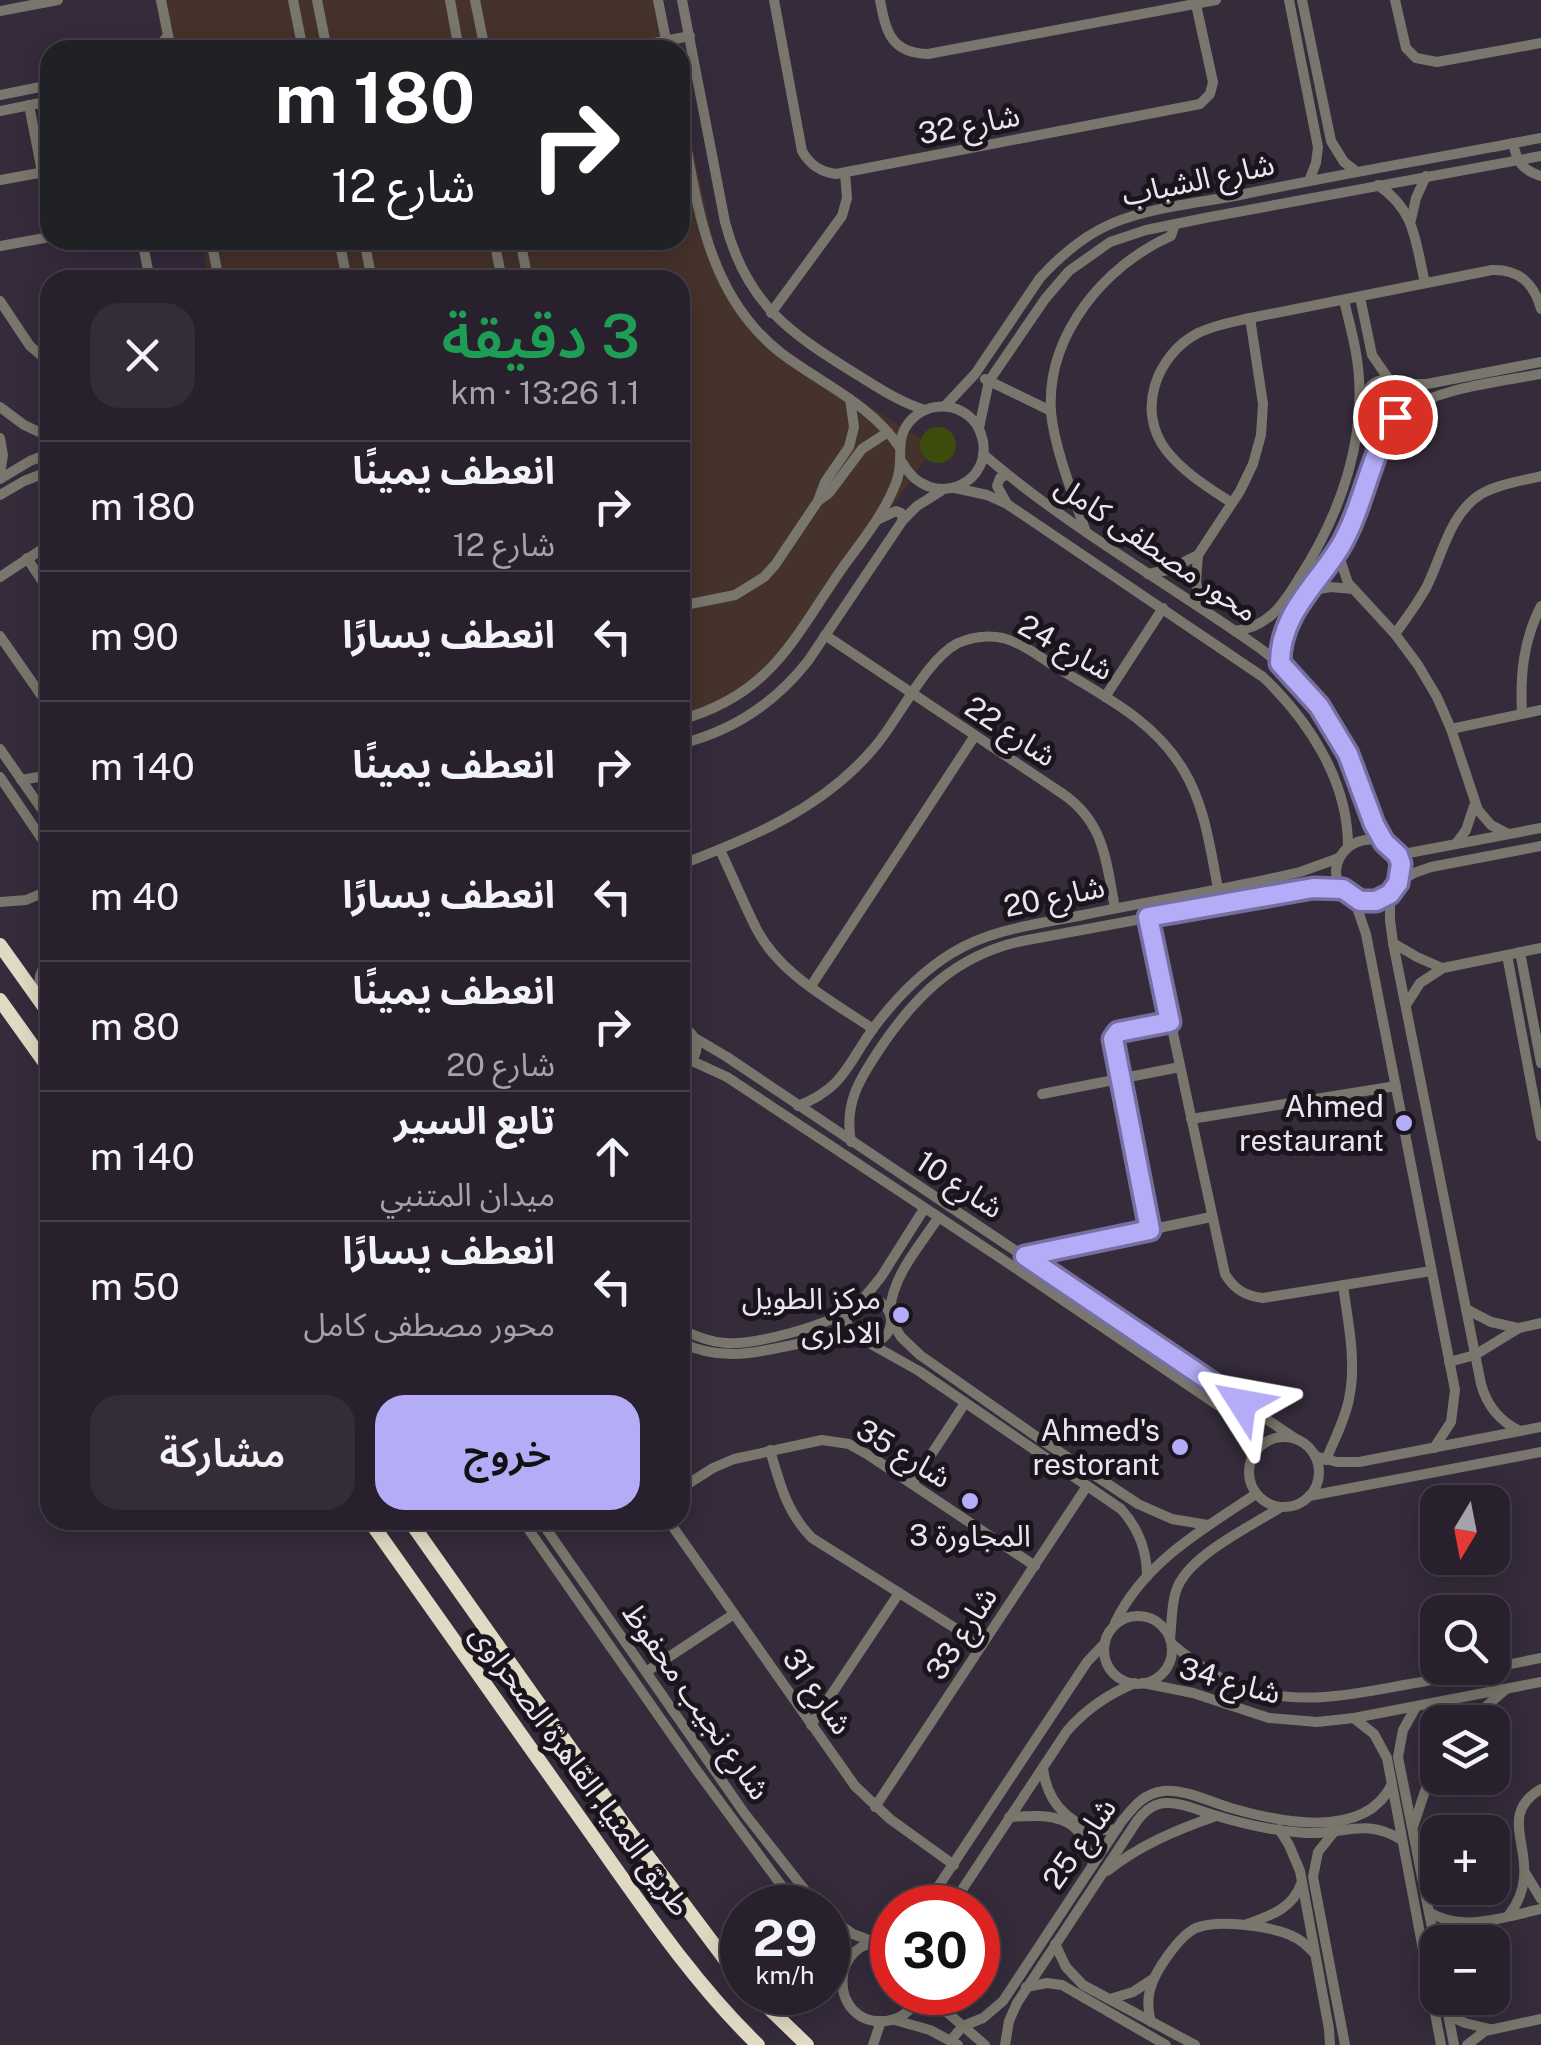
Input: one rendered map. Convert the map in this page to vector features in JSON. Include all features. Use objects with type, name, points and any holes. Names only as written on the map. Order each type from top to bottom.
[{"type":"highway","points":[[0,945],[40,1001]]},
{"type":"highway","points":[[0,1000],[40,1056]]},
{"type":"highway","name":"طريق المنيا, القاهرة الصحراوى","points":[[377,1530],[681,1956],[758,2045]]},
{"type":"highway","name":"طريق المنيا, القاهرة الصحراوى","points":[[416,1530],[626,1828],[720,1953]]},
{"type":"highway","points":[[776,2015],[807,2045]]},
{"type":"street","points":[[0,12],[58,0]]},
{"type":"street","points":[[161,0],[169,40]]},
{"type":"street","points":[[293,0],[300,40]]},
{"type":"street","points":[[317,0],[325,40]]},
{"type":"street","points":[[450,0],[458,40]]},
{"type":"street","points":[[475,0],[482,40]]},
{"type":"street","points":[[658,0],[666,40]]},
{"type":"street","points":[[682,0],[729,238],[742,270],[772,312],[795,335],[897,399],[924,410]]},
{"type":"street","points":[[772,312],[842,216],[847,198],[845,173],[819,170],[802,151],[774,0]]},
{"type":"street","points":[[880,0],[890,36],[911,52],[928,54],[1216,0]]},
{"type":"street","points":[[1289,0],[1318,155],[1309,181]]},
{"type":"street","points":[[1302,0],[1334,148],[1356,172]]},
{"type":"street","points":[[1396,0],[1406,48],[1423,61],[1438,62],[1541,43]]},
{"type":"street","name":"شارع 32","points":[[845,173],[1200,104],[1210,94],[1213,82],[1195,2]]},
{"type":"street","points":[[164,40],[168,36]]},
{"type":"street","points":[[680,40],[690,36]]},
{"type":"street","points":[[690,60],[694,59]]},
{"type":"street","points":[[0,95],[40,87]]},
{"type":"street","points":[[0,110],[40,103]]},
{"type":"street","points":[[28,105],[40,149]]},
{"type":"street","points":[[1314,123],[1327,120]]},
{"type":"street","name":"شارع الشباب","points":[[945,406],[975,374],[1040,278],[1086,237],[1128,218],[1541,138]]},
{"type":"street","points":[[1513,143],[1516,160],[1541,176]]},
{"type":"street","name":"شارع الشباب","points":[[979,428],[989,381],[1044,299],[1069,271],[1110,242],[1175,224],[1541,156]]},
{"type":"street","points":[[690,164],[714,265],[741,312],[780,352],[870,414],[900,448]]},
{"type":"street","points":[[0,180],[40,172]]},
{"type":"street","points":[[1411,221],[1426,176]]},
{"type":"street","points":[[1378,185],[1394,197],[1411,221],[1426,283]]},
{"type":"street","points":[[1265,190],[1268,206]]},
{"type":"street","points":[[1087,532],[1064,468],[1051,411],[1057,362],[1069,332],[1098,288],[1144,249],[1172,236],[1175,224]]},
{"type":"street","points":[[0,246],[40,238]]},
{"type":"street","points":[[1232,504],[1200,482],[1166,450],[1155,430],[1152,396],[1166,362],[1186,340],[1212,327],[1250,318],[1492,270],[1508,270],[1529,283],[1541,309]]},
{"type":"street","points":[[1280,663],[1289,618],[1340,546],[1364,494],[1378,447],[1405,398],[1372,355],[1360,297]]},
{"type":"street","points":[[1344,300],[1362,392],[1370,412],[1379,419],[1390,420],[1446,392],[1541,374]]},
{"type":"street","points":[[0,301],[40,354]]},
{"type":"street","points":[[1147,574],[1178,566],[1198,555],[1254,464],[1263,420],[1250,318]]},
{"type":"street","points":[[811,373],[823,354]]},
{"type":"street","points":[[1362,392],[1377,382],[1427,384],[1541,362]]},
{"type":"street","points":[[975,374],[1051,411]]},
{"type":"street","points":[[1235,631],[1259,625],[1278,610],[1304,572],[1337,508],[1349,470],[1362,392]]},
{"type":"street","points":[[690,604],[736,594],[775,566],[849,446],[854,426],[850,400]]},
{"type":"street","points":[[690,717],[732,698],[783,656],[896,486],[903,432],[908,423],[924,410],[945,406],[965,413],[983,438],[983,454],[972,477],[917,506],[902,520],[790,682],[755,712],[708,737],[690,742]]},
{"type":"street","points":[[0,408],[40,433]]},
{"type":"street","points":[[1356,431],[1370,412]]},
{"type":"street","points":[[818,501],[829,493],[862,449],[888,432]]},
{"type":"street","points":[[0,438],[0,477]]},
{"type":"street","name":"محور مصطفى كامل","points":[[983,454],[1087,532],[1280,663],[1310,694],[1338,736],[1384,842]]},
{"type":"street","points":[[0,477],[40,457]]},
{"type":"street","points":[[902,462],[914,480],[949,489]]},
{"type":"street","points":[[0,495],[40,474]]},
{"type":"street","points":[[1006,474],[998,486],[1007,504]]},
{"type":"street","points":[[1395,634],[1423,592],[1456,520],[1467,505],[1496,487],[1541,476]]},
{"type":"street","name":"محور مصطفى كامل","points":[[949,489],[976,492],[1007,504],[1249,666],[1285,699],[1318,745],[1344,810],[1348,846]]},
{"type":"street","points":[[875,520],[896,511],[902,520]]},
{"type":"street","points":[[1340,546],[1342,569],[1352,589],[1395,634],[1428,680],[1451,730],[1474,805],[1486,821],[1508,834]]},
{"type":"street","points":[[0,577],[40,550]]},
{"type":"street","points":[[1198,555],[1200,607]]},
{"type":"street","points":[[26,558],[40,578]]},
{"type":"street","points":[[1310,591],[1352,589]]},
{"type":"street","points":[[1522,714],[1522,662],[1541,606]]},
{"type":"street","points":[[1106,697],[1163,608]]},
{"type":"street","points":[[1278,610],[1289,618]]},
{"type":"street","name":"شارع 22","points":[[825,635],[1073,801],[1090,818],[1103,847],[1115,908]]},
{"type":"street","points":[[0,636],[40,694]]},
{"type":"street","name":"شارع 24","points":[[690,861],[776,826],[830,791],[874,748],[936,660],[966,640],[988,636],[1017,643],[1127,710],[1156,733],[1188,776],[1202,814],[1218,888]]},
{"type":"street","points":[[1249,666],[1261,649]]},
{"type":"street","points":[[1451,730],[1541,710]]},
{"type":"street","points":[[811,986],[974,736]]},
{"type":"street","points":[[0,750],[40,807]]},
{"type":"street","points":[[0,776],[40,835]]},
{"type":"street","points":[[21,780],[40,777]]},
{"type":"street","points":[[1455,844],[1466,830],[1474,805]]},
{"type":"street","points":[[35,827],[40,824]]},
{"type":"street","points":[[1398,855],[1541,828]]},
{"type":"street","points":[[1398,883],[1398,855],[1384,842],[1366,838],[1348,846],[1339,858],[1337,874],[1343,889],[1360,901],[1376,901],[1414,873],[1431,867],[1541,846]]},
{"type":"street","points":[[720,850],[756,930],[781,962],[873,1028]]},
{"type":"street","name":"شارع 20","points":[[798,1106],[837,1082],[902,992],[953,952],[992,935],[1300,872],[1339,858]]},
{"type":"street","name":"شارع 20","points":[[851,1142],[848,1117],[853,1093],[898,1021],[937,982],[982,954],[1015,942],[1148,917],[1304,889],[1343,889]]},
{"type":"street","points":[[0,902],[26,900],[40,894]]},
{"type":"street","points":[[1390,894],[1393,943],[1481,1384],[1488,1404],[1502,1420],[1520,1430]]},
{"type":"street","points":[[1353,898],[1366,934],[1455,1390],[1454,1412],[1434,1448]]},
{"type":"street","points":[[1148,917],[1229,1281],[1242,1292],[1263,1298],[1431,1271]]},
{"type":"street","points":[[1058,920],[1060,934]]},
{"type":"street","points":[[1393,943],[1443,968]]},
{"type":"street","points":[[1406,1006],[1420,983],[1443,968],[1541,948]]},
{"type":"street","points":[[1520,952],[1541,1063]]},
{"type":"street","points":[[1506,955],[1541,1136]]},
{"type":"street","points":[[38,998],[40,976]]},
{"type":"street","points":[[1150,1230],[1114,1035],[1170,1022]]},
{"type":"street","name":"شارع 10","points":[[690,1032],[1296,1439]]},
{"type":"street","points":[[690,1035],[697,1050],[692,1061]]},
{"type":"street","name":"شارع 10","points":[[692,1061],[734,1082],[1222,1408],[1241,1426],[1254,1452]]},
{"type":"street","points":[[1042,1094],[1180,1068]]},
{"type":"street","points":[[734,1082],[744,1069]]},
{"type":"street","points":[[837,1082],[853,1093]]},
{"type":"street","points":[[1191,1119],[1396,1086]]},
{"type":"street","points":[[1410,1158],[1435,1154]]},
{"type":"street","points":[[690,1335],[736,1344],[830,1321],[850,1310],[877,1283],[924,1209]]},
{"type":"street","points":[[1025,1256],[1212,1217]]},
{"type":"street","points":[[690,1340],[705,1352],[724,1355],[843,1339],[876,1342],[887,1334],[893,1292],[900,1274],[938,1218]]},
{"type":"street","points":[[1002,1259],[1011,1246]]},
{"type":"street","points":[[1309,1496],[1318,1477],[1320,1458],[1344,1416],[1352,1385],[1343,1286]]},
{"type":"street","points":[[862,1300],[878,1300],[901,1337],[920,1355],[1138,1504],[1172,1520],[1208,1525]]},
{"type":"street","points":[[1466,1309],[1491,1322],[1519,1328]]},
{"type":"street","points":[[850,1310],[848,1327],[864,1342],[912,1366],[1121,1509],[1143,1544],[1147,1577]]},
{"type":"street","points":[[1450,1362],[1475,1355],[1519,1328],[1541,1323]]},
{"type":"street","points":[[806,1328],[810,1343]]},
{"type":"street","points":[[912,1366],[920,1355]]},
{"type":"street","points":[[912,1484],[965,1402]]},
{"type":"street","points":[[1541,1426],[1359,1462],[1320,1458],[1304,1443],[1284,1437],[1262,1444],[1254,1452],[1249,1478],[1256,1494],[1281,1507],[1292,1506],[1309,1496],[1541,1452]]},
{"type":"street","name":"شارع 35","points":[[690,1484],[723,1463],[822,1440],[841,1441],[870,1456],[1034,1566]]},
{"type":"street","points":[[770,1450],[788,1506],[803,1528],[826,1548],[982,1645]]},
{"type":"street","name":"شارع 33","points":[[876,1807],[1088,1486]]},
{"type":"street","points":[[940,1885],[1087,1662],[1105,1642],[1130,1596],[1185,1541],[1256,1494]]},
{"type":"street","points":[[1128,1516],[1138,1504]]},
{"type":"street","name":"شارع 34","points":[[1281,1507],[1200,1558],[1185,1572],[1174,1600],[1171,1642],[1208,1671],[1227,1682],[1270,1695],[1304,1699],[1344,1696],[1541,1658]]},
{"type":"street","name":"شارع نجيب محفوظ","points":[[529,1530],[781,1885]]},
{"type":"street","name":"شارع نجيب محفوظ","points":[[547,1530],[744,1814],[801,1885]]},
{"type":"street","name":"شارع 31","points":[[675,1530],[843,1772],[876,1807],[954,1865]]},
{"type":"street","points":[[812,1725],[899,1594]]},
{"type":"street","points":[[646,1672],[734,1614]]},
{"type":"street","points":[[1105,1642],[1110,1670],[1125,1681],[1152,1681],[1170,1662],[1171,1642],[1157,1622],[1135,1616],[1114,1626]]},
{"type":"street","name":"شارع 34","points":[[965,1885],[1080,1717],[1109,1695],[1139,1683],[1193,1693],[1284,1721],[1316,1722],[1541,1682]]},
{"type":"street","points":[[1488,1705],[1507,1688]]},
{"type":"street","points":[[1417,1707],[1403,1730],[1392,1784],[1420,1925]]},
{"type":"street","points":[[1354,1718],[1379,1741],[1394,1767],[1413,1828],[1431,1925]]},
{"type":"street","points":[[1043,1766],[1052,1799],[1086,1842],[1093,1865]]},
{"type":"street","name":"شارع 25","points":[[1005,2045],[1021,1985],[1117,1829],[1132,1808],[1149,1795],[1173,1791],[1217,1816],[1279,1829],[1334,1832],[1370,1810],[1392,1784]]},
{"type":"street","points":[[1510,1916],[1522,1891],[1525,1873],[1519,1817],[1526,1800],[1541,1788]]},
{"type":"street","points":[[1413,1828],[1424,1795]]},
{"type":"street","name":"شارع 25","points":[[954,2043],[963,2026],[998,2008],[1055,1944],[1146,1811],[1164,1803],[1191,1801],[1288,1820],[1372,1827],[1402,1840]]},
{"type":"street","points":[[1009,1817],[1046,1815],[1092,1830],[1117,1829]]},
{"type":"street","points":[[1099,1878],[1148,1844],[1217,1816]]},
{"type":"street","points":[[1279,1829],[1307,1879],[1345,2045]]},
{"type":"street","points":[[1244,1926],[1282,1910],[1298,1893],[1318,1852],[1334,1832]]},
{"type":"street","points":[[1525,1873],[1541,1899]]},
{"type":"street","points":[[1307,1879],[1330,2045]]},
{"type":"street","points":[[1429,1912],[1448,1921],[1468,1924],[1541,1909]]},
{"type":"street","points":[[1151,2022],[1148,2000],[1154,1978],[1190,1932],[1210,1924],[1275,1930],[1294,1937],[1315,1954]]},
{"type":"street","points":[[1055,1944],[1080,1989],[1166,2045]]},
{"type":"street","points":[[850,1961],[854,1953],[870,1948]]},
{"type":"street","points":[[1109,1999],[1133,1992],[1154,1978]]},
{"type":"street","points":[[1021,1985],[1062,1984],[1109,1999],[1194,2045]]},
{"type":"street","points":[[850,2003],[867,2018],[920,2026],[954,2043]]},
{"type":"street","points":[[873,2045],[888,2020],[897,2015]]},
{"type":"street","points":[[953,2015],[985,2045]]},
{"type":"street","points":[[1438,2015],[1442,2045]]},
{"type":"street","points":[[1448,2016],[1491,2029]]},
{"type":"street","points":[[1448,2016],[1454,2045]]},
{"type":"street","points":[[1467,2045],[1491,2029],[1541,2019]]},
{"type":"street","points":[[1329,2029],[1342,2026]]},
{"type":"shaded area","points":[[155,0],[663,0],[671,40],[162,40]]},
{"type":"shaded area","points":[[690,133],[714,245],[735,292],[760,328],[800,363],[934,447],[785,661],[746,696],[690,723],[690,270],[207,270],[203,250],[690,250]]},
{"type":"green space","points":[[938,427],[951,432],[956,445],[951,458],[938,463],[925,458],[920,445],[925,432]]},
{"type":"place","name":"Ahmed restaurant","points":[[1404,1123]]},
{"type":"place","name":"مركز الطويل الادارى","points":[[901,1315]]},
{"type":"place","name":"Ahmed's restorant","points":[[1180,1447]]},
{"type":"place","name":"المجاورة 3","points":[[970,1501]]},
{"type":"route","points":[[1242,1403],[1025,1256],[1150,1230],[1113,1039],[1118,1032],[1170,1022],[1148,917],[1313,888],[1343,889],[1360,901],[1376,901],[1390,894],[1398,883],[1398,855],[1384,842],[1374,824],[1348,754],[1319,706],[1280,663],[1289,618],[1349,529],[1378,447],[1395,417]]}]
